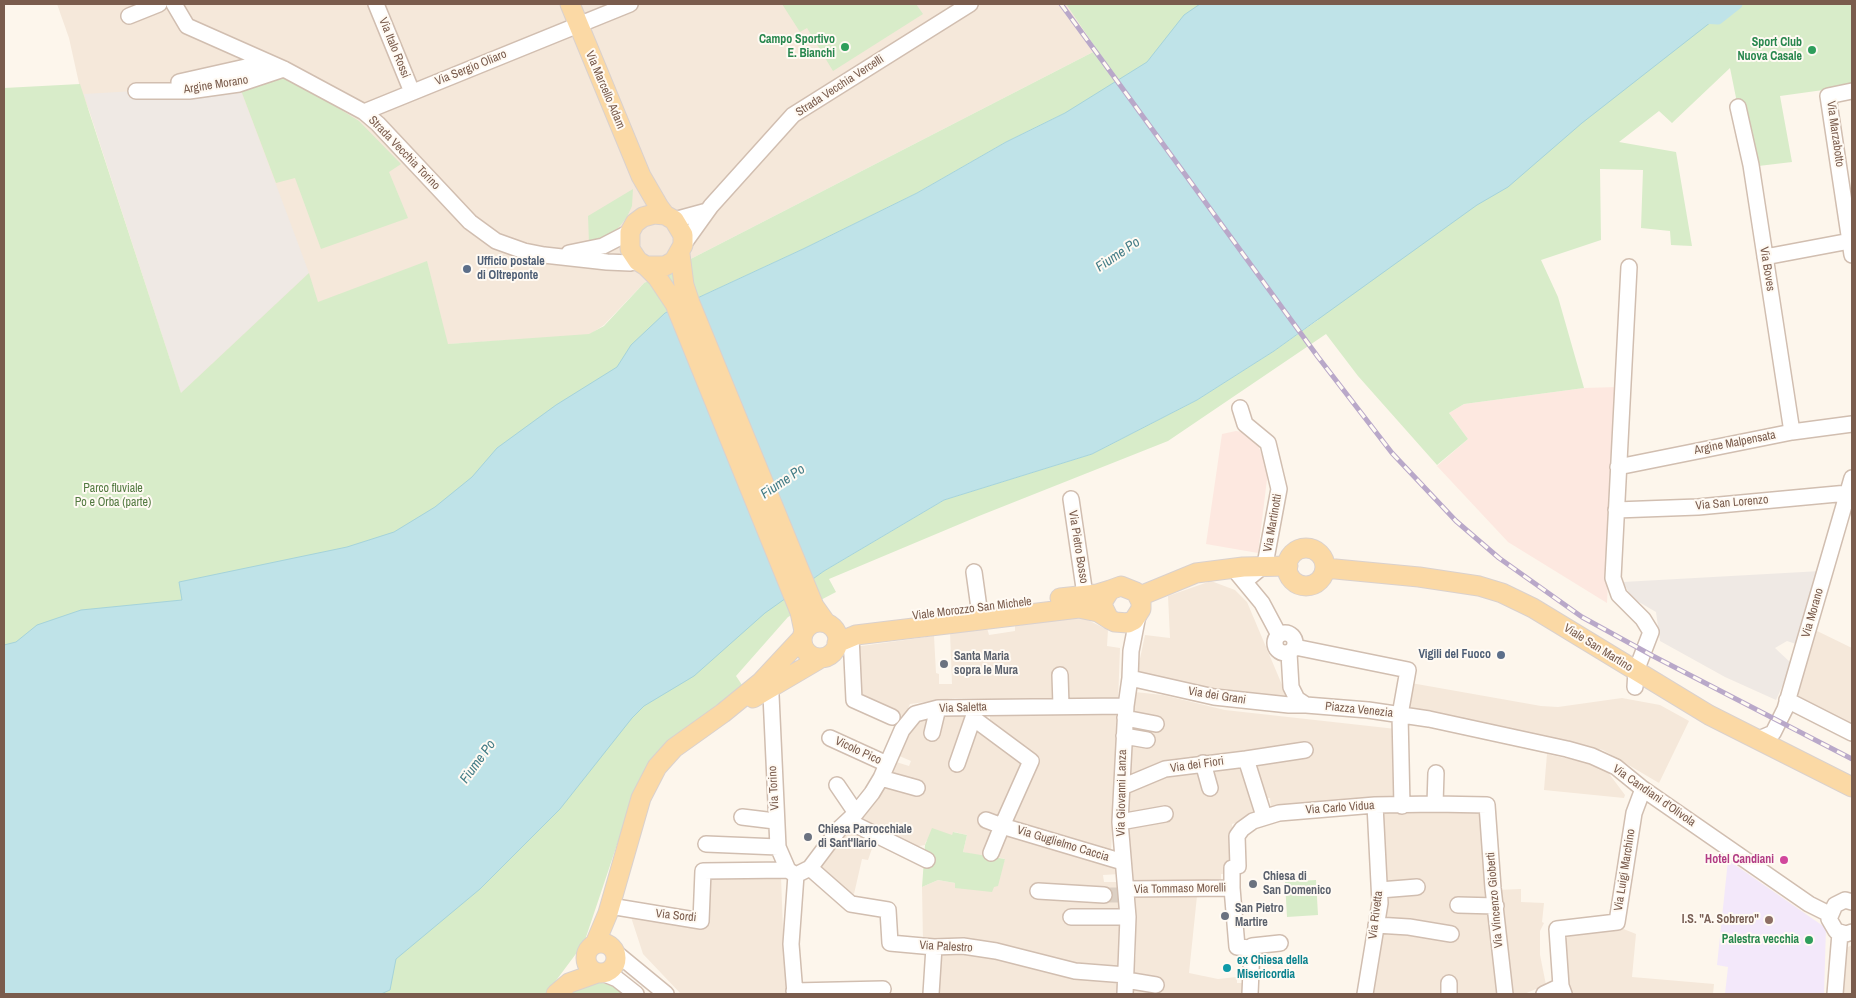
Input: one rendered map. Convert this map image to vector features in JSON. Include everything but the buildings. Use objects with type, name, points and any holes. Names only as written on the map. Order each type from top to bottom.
[{"type":"main road","name":"Via Marcello Adam","points":[[570,4],[641,176],[670,218]]},
{"type":"main road","name":"Via Marcello Adam","points":[[633,228],[641,212],[641,176]]},
{"type":"main road","points":[[821,658],[809,654],[802,644],[807,609],[684,285],[681,229],[670,218],[648,215],[633,228],[630,249],[675,304],[807,609],[837,632]]},
{"type":"main road","points":[[647,268],[665,266],[681,255]]},
{"type":"main road","name":"Viale San Martino","points":[[1262,567],[1288,566],[1291,556],[1305,549],[1319,554],[1325,568],[1419,577],[1479,586],[1502,593],[1533,608],[1635,679],[1760,739],[1852,787]]},
{"type":"main road","points":[[1140,596],[1196,573],[1223,569],[1262,567]]},
{"type":"main road","points":[[1127,586],[1140,596],[1141,609],[1134,620],[1115,621],[1103,607],[1106,594],[1110,590],[1127,586]]},
{"type":"main road","name":"Viale Morozzo San Michele","points":[[837,632],[979,608],[1086,595],[1110,590]]},
{"type":"main road","name":"Viale Morozzo San Michele","points":[[837,632],[1079,608],[1098,612],[1115,621]]},
{"type":"main road","points":[[562,989],[603,961],[609,909],[631,826],[641,798],[657,767],[674,748],[723,713],[761,682],[816,622],[837,632]]},
{"type":"main road","points":[[723,713],[767,691],[832,653],[837,632]]},
{"type":"street","points":[[129,16],[159,4]]},
{"type":"street","name":"Strada Vecchia Torino","points":[[174,4],[187,26],[284,69],[364,112],[378,124],[477,228],[496,240],[524,250],[647,268]]},
{"type":"street","name":"Via Italo Rossi","points":[[376,4],[412,92]]},
{"type":"street","name":"Via Sergio Oliaro","points":[[364,112],[630,4]]},
{"type":"street","name":"Strada Vecchia Vercelli","points":[[681,255],[707,211],[793,115],[970,4]]},
{"type":"street","name":"Argine Morano","points":[[268,62],[141,91],[189,90],[239,84],[284,69]]},
{"type":"street","name":"Via Marzabotto","points":[[1851,248],[1828,96],[1852,91]]},
{"type":"street","name":"Via Boves","points":[[1738,107],[1751,165],[1792,432]]},
{"type":"street","points":[[670,218],[707,211]]},
{"type":"street","points":[[557,256],[603,246],[633,228]]},
{"type":"street","points":[[1765,257],[1851,248]]},
{"type":"street","points":[[1629,267],[1616,510],[1615,588],[1625,602],[1643,619],[1651,632],[1635,679]]},
{"type":"street","name":"Via Martinotti","points":[[1240,408],[1245,424],[1268,443],[1279,488],[1266,559],[1262,567],[1246,581]]},
{"type":"street","name":"Argine Malpensata","points":[[1618,467],[1792,432],[1852,424]]},
{"type":"street","name":"Via Morano","points":[[1760,739],[1773,733],[1787,700],[1852,478]]},
{"type":"street","name":"Via San Lorenzo","points":[[1616,510],[1698,506],[1848,493]]},
{"type":"street","name":"Via Pietro Bosso","points":[[1071,499],[1086,595]]},
{"type":"street","points":[[1223,569],[1233,572],[1246,581],[1262,603],[1279,635],[1275,640],[1279,652],[1292,650],[1291,687],[1297,699],[1306,705]]},
{"type":"street","points":[[974,572],[979,608]]},
{"type":"street","name":"Via Giovanni Lanza","points":[[1126,983],[1128,917],[1120,822],[1125,712],[1130,678],[1131,651],[1138,615]]},
{"type":"street","name":"Via Giovanni Lanza","points":[[1115,621],[1131,651]]},
{"type":"street","points":[[837,632],[854,700],[900,720],[884,771],[852,817],[840,828],[810,868],[792,872],[791,944],[794,993],[883,989]]},
{"type":"street","name":"Piazza Venezia","points":[[1292,650],[1408,670],[1400,715],[1368,710],[1306,705]]},
{"type":"street","points":[[1060,675],[1061,706]]},
{"type":"street","name":"Via dei Grani","points":[[1130,678],[1214,697],[1306,705]]},
{"type":"street","name":"Via Torino","points":[[771,695],[775,821],[778,847],[792,872]]},
{"type":"street","points":[[1787,700],[1852,733]]},
{"type":"street","name":"Via Saletta","points":[[900,720],[938,708],[974,713],[1061,706],[1125,712],[1156,724]]},
{"type":"street","points":[[932,733],[938,708]]},
{"type":"street","points":[[957,764],[974,713]]},
{"type":"street","name":"Via Guglielmo Caccia","points":[[974,713],[1032,761],[1002,826]]},
{"type":"street","points":[[1400,715],[1402,806]]},
{"type":"street","name":"Via Candiani d'Olivola","points":[[1400,715],[1429,719],[1592,756],[1616,767],[1643,789],[1809,904],[1829,914]]},
{"type":"street","points":[[1124,736],[1148,740]]},
{"type":"street","name":"Vicolo Pico","points":[[830,738],[884,771],[917,788]]},
{"type":"street","name":"Via dei Fiori","points":[[1122,787],[1165,770],[1203,763],[1305,750]]},
{"type":"street","points":[[1246,759],[1264,816]]},
{"type":"street","points":[[1203,763],[1210,788]]},
{"type":"street","points":[[1435,804],[1436,773]]},
{"type":"street","points":[[837,785],[852,817],[927,860]]},
{"type":"street","name":"Via Luigi Marchino","points":[[1563,990],[1557,929],[1617,922],[1634,813],[1643,789]]},
{"type":"street","name":"Via Carlo Vidua","points":[[1232,888],[1232,868],[1238,866],[1237,836],[1253,821],[1264,816],[1375,805],[1488,804]]},
{"type":"street","name":"Via Vincenzo Gioberti","points":[[1488,804],[1505,994]]},
{"type":"street","name":"Via Rivetta","points":[[1364,994],[1380,890],[1375,805]]},
{"type":"street","points":[[1120,822],[1165,814]]},
{"type":"street","points":[[742,817],[775,821]]},
{"type":"street","name":"Via Guglielmo Caccia","points":[[986,820],[1123,862]]},
{"type":"street","points":[[991,853],[1002,826]]},
{"type":"street","points":[[706,844],[778,847]]},
{"type":"street","name":"Via Palestro","points":[[810,868],[851,904],[888,910],[890,943],[934,948],[963,946],[996,951],[1126,983],[1156,985]]},
{"type":"street","name":"Via Sordi","points":[[609,909],[701,921],[703,871],[792,872]]},
{"type":"street","points":[[1380,890],[1417,887]]},
{"type":"street","points":[[1232,888],[1237,948],[1252,948],[1252,946],[1280,943]]},
{"type":"street","name":"Via Tommaso Morelli","points":[[1125,893],[1232,888]]},
{"type":"street","points":[[1038,891],[1104,895]]},
{"type":"street","points":[[1835,994],[1846,932],[1832,927],[1829,914],[1839,902],[1852,900]]},
{"type":"street","points":[[1458,905],[1496,906]]},
{"type":"street","points":[[1071,917],[1128,917]]},
{"type":"street","points":[[1376,925],[1409,927],[1451,934]]},
{"type":"street","points":[[931,994],[934,948]]},
{"type":"street","points":[[1250,989],[1252,948]]},
{"type":"street","points":[[603,961],[630,967],[657,985],[666,994]]},
{"type":"street","points":[[603,961],[636,994]]},
{"type":"street","points":[[1544,994],[1563,990]]},
{"type":"shaded area","points":[[57,4],[1066,4],[1097,50],[644,283],[604,325],[589,335],[450,344],[331,450],[190,421],[90,113],[80,88],[69,38]]},
{"type":"shaded area","points":[[239,85],[309,273],[181,393],[84,94]]},
{"type":"shaded area","points":[[1617,387],[1607,603],[1508,542],[1437,466],[1468,439],[1449,413],[1464,404],[1584,388]]},
{"type":"shaded area","points":[[1236,431],[1249,433],[1258,445],[1268,471],[1258,553],[1206,544],[1222,434]]},
{"type":"shaded area","points":[[1821,571],[1799,645],[1787,641],[1775,648],[1792,664],[1776,700],[1725,677],[1660,641],[1656,612],[1632,598],[1623,582]]},
{"type":"shaded area","points":[[1211,581],[1235,590],[1247,602],[1288,699],[1215,693],[1141,677],[1138,668],[1145,635],[1170,638],[1168,596]]},
{"type":"shaded area","points":[[1084,618],[1108,630],[1107,646],[1120,648],[1118,702],[955,698],[910,704],[904,717],[860,699],[854,647],[934,636],[936,673],[939,674],[939,684],[952,684],[950,632],[987,628],[989,635],[1015,631],[1015,626]]},
{"type":"shaded area","points":[[1813,629],[1852,648],[1852,724],[1799,698],[1797,689]]},
{"type":"shaded area","points":[[1411,683],[1541,706],[1558,707],[1622,698],[1660,705],[1689,721],[1659,783],[1603,750],[1435,714],[1407,710]]},
{"type":"shaded area","points":[[1135,692],[1163,695],[1225,710],[1396,729],[1398,797],[1271,808],[1270,798],[1262,799],[1252,761],[1127,783]]},
{"type":"shaded area","points":[[972,711],[972,728],[990,735],[1026,762],[987,858],[963,852],[967,835],[954,832],[952,835],[926,841],[925,845],[913,847],[857,822],[893,761],[909,766],[911,761],[897,755],[917,717]]},
{"type":"shaded area","points":[[990,711],[1117,712],[1111,854],[1009,822],[1033,769],[990,727]]},
{"type":"shaded area","points":[[1547,754],[1604,767],[1625,795],[1624,798],[1544,790]]},
{"type":"shaded area","points":[[1244,765],[1260,815],[1232,824],[1234,852],[1229,852],[1230,864],[1226,874],[1221,874],[1221,879],[1132,885],[1126,790],[1167,773],[1209,766]]},
{"type":"shaded area","points":[[1443,810],[1481,811],[1498,994],[1368,994],[1380,814]]},
{"type":"shaded area","points":[[848,824],[876,837],[868,860],[862,859],[854,894],[833,883],[816,867]]},
{"type":"shaded area","points":[[1005,830],[1078,850],[1078,858],[1119,865],[1120,874],[1103,875],[1104,882],[1120,882],[1121,971],[923,942],[922,887],[938,880],[955,883],[955,887],[994,887],[1005,859],[993,856]]},
{"type":"shaded area","name":"I.S. \"A. Sobrero\"","points":[[1728,860],[1826,928],[1824,994],[1725,994],[1728,967],[1717,965]]},
{"type":"shaded area","points":[[781,876],[784,957],[790,994],[681,994],[643,954],[630,914],[704,926],[705,877]]},
{"type":"shaded area","points":[[1521,889],[1521,902],[1544,903],[1542,922],[1544,923],[1540,931],[1540,955],[1546,985],[1524,994],[1510,994],[1497,890]]},
{"type":"shaded area","points":[[1135,892],[1197,896],[1189,973],[1218,979],[1237,977],[1237,983],[1245,983],[1246,994],[1130,994],[1136,955]]},
{"type":"shaded area","points":[[1621,928],[1636,934],[1632,977],[1714,984],[1713,994],[1567,994],[1563,936]]},
{"type":"shaded area","points":[[1852,945],[1852,994],[1843,994],[1846,948]]},
{"type":"shaded area","points":[[962,950],[1120,978],[1117,994],[933,994],[937,954]]},
{"type":"green space","name":"Campo Sportivo E. Bianchi","points":[[782,4],[916,4],[923,14],[833,71],[807,28],[800,32]]},
{"type":"green space","name":"Parco fluviale Po e Orba (parte)","points":[[1066,4],[1852,4],[1852,86],[1780,96],[1792,162],[1750,167],[1730,68],[1672,123],[1659,111],[1619,142],[1676,152],[1692,246],[1671,245],[1670,231],[1641,228],[1643,170],[1600,169],[1601,240],[1541,260],[1558,297],[1584,388],[1464,404],[1449,413],[1468,439],[1437,465],[1358,376],[1326,334],[1168,441],[979,516],[829,579],[836,592],[788,617],[736,676],[746,691],[634,794],[584,943],[546,994],[4,994],[4,88],[80,84],[181,393],[309,273],[318,302],[427,261],[448,344],[589,334],[604,326],[644,283],[1097,50]],"holes":[[[1065,113],[1318,320],[1274,351],[1197,400],[1092,454],[944,500],[824,571],[781,601],[665,313],[803,249],[917,193],[1006,142]]]},
{"type":"green space","points":[[285,75],[359,121],[401,164],[389,172],[408,218],[321,249],[295,178],[276,183],[239,85]]},
{"type":"green space","points":[[633,189],[632,206],[620,226],[612,234],[589,243],[588,216]]},
{"type":"green space","points":[[932,828],[952,835],[953,832],[967,835],[963,852],[1005,859],[998,886],[994,887],[992,892],[955,888],[955,883],[938,880],[922,887],[925,845]]},
{"type":"green space","points":[[1316,880],[1318,915],[1287,917],[1285,882]]},
{"type":"green space","points":[[597,981],[618,988],[623,994],[572,994],[582,984]]},
{"type":"water","name":"Fiume Po","points":[[1200,4],[1734,4],[1582,123],[1508,187],[1477,205],[1274,351],[1197,400],[1092,454],[944,500],[824,571],[765,613],[694,676],[644,706],[632,718],[560,809],[480,889],[396,959],[390,990],[381,994],[4,994],[4,645],[16,642],[37,625],[81,610],[182,600],[179,582],[347,547],[394,532],[435,507],[472,477],[497,448],[556,405],[617,367],[631,345],[665,313],[803,249],[917,193],[1006,142],[1065,113],[1147,62],[1184,15]]},
{"type":"waterway","points":[[1702,18],[1718,19],[1737,4]]},
{"type":"tunnel","points":[[1104,895],[1120,895]]},
{"type":"railway","points":[[1061,4],[1318,357],[1392,453],[1456,521],[1499,558],[1582,617],[1852,759]]},
{"type":"place","name":"Campo Sportivo E. Bianchi","points":[[845,47]]},
{"type":"place","name":"Sport Club Nuova Casale","points":[[1812,50]]},
{"type":"place","name":"Ufficio postale di Oltreponte","points":[[467,269]]},
{"type":"place","name":"Vigili del Fuoco","points":[[1501,655]]},
{"type":"place","name":"Santa Maria sopra le Mura","points":[[944,664]]},
{"type":"place","name":"Chiesa Parrocchiale di Sant'Ilario","points":[[808,837]]},
{"type":"place","name":"Hotel Candiani","points":[[1784,860]]},
{"type":"place","name":"Chiesa di San Domenico","points":[[1253,884]]},
{"type":"place","name":"San Pietro Martire","points":[[1225,916]]},
{"type":"place","name":"I.S. \"A. Sobrero\"","points":[[1769,920]]},
{"type":"place","name":"Palestra vecchia","points":[[1809,940]]},
{"type":"place","name":"ex Chiesa della Misericordia","points":[[1227,968]]}]
